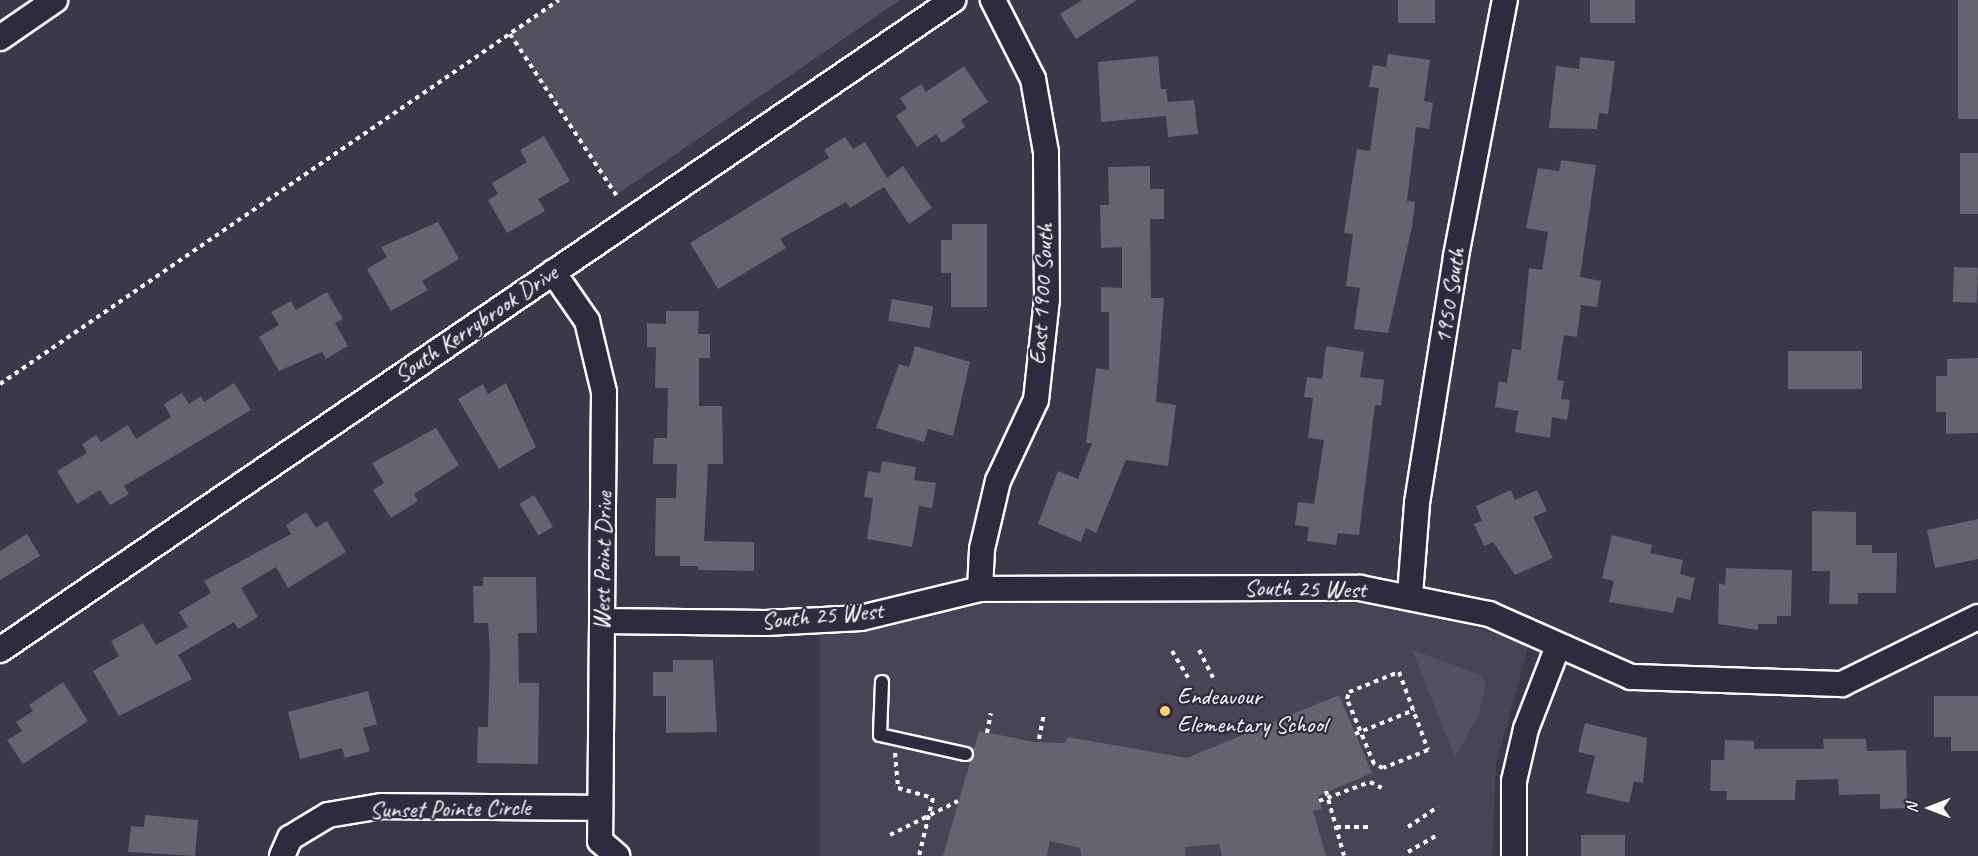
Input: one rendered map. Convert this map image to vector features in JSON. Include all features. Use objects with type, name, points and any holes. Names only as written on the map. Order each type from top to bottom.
[{"type":"street","points":[[0,38],[54,0]]},
{"type":"street","name":"South Kerrybrook Drive","points":[[0,650],[953,0]]},
{"type":"street","name":"East 1900 South","points":[[980,589],[982,549],[998,481],[1036,400],[1047,299],[1046,152],[1033,79],[993,0]]},
{"type":"street","name":"1950 South","points":[[1410,595],[1417,503],[1456,256],[1505,0]]},
{"type":"street","name":"West Point Drive","points":[[553,272],[587,321],[604,392],[600,841],[617,856]]},
{"type":"street","name":"South 25 West","points":[[602,621],[766,623],[861,618],[980,589],[1360,588],[1410,595],[1489,614],[1631,677],[1842,684],[1978,616]]},
{"type":"street","points":[[1514,856],[1514,781],[1526,729],[1558,646]]},
{"type":"street","name":"Sunset Pointe Circle","points":[[282,856],[290,838],[328,815],[382,806],[600,808]]},
{"type":"lane","points":[[882,682],[880,735],[966,754]]},
{"type":"path","points":[[0,384],[559,0]]},
{"type":"path","points":[[510,34],[616,195]]},
{"type":"path","points":[[1199,650],[1214,678]]},
{"type":"path","points":[[1172,651],[1188,678]]},
{"type":"path","points":[[1400,672],[1414,710],[1428,750],[1383,768],[1374,764],[1349,692],[1400,672]]},
{"type":"path","points":[[1355,734],[1414,710]]},
{"type":"path","points":[[987,733],[991,713]]},
{"type":"path","points":[[1039,739],[1044,714]]},
{"type":"path","points":[[895,753],[898,788],[933,798],[919,856]]},
{"type":"path","points":[[1319,801],[1370,782],[1382,788]]},
{"type":"path","points":[[1326,791],[1344,856]]},
{"type":"path","points":[[890,835],[958,801]]},
{"type":"path","points":[[1408,827],[1438,807]]},
{"type":"path","points":[[1336,827],[1371,827]]},
{"type":"path","points":[[1408,852],[1437,835]]},
{"type":"shaded area","points":[[559,0],[900,0],[616,195],[510,34]]},
{"type":"shaded area","name":"Endeavour Elementary School","points":[[947,603],[1363,603],[1448,619],[1529,644],[1496,764],[1492,856],[820,856],[820,632],[860,629]]},
{"type":"shaded area","points":[[1412,650],[1479,674],[1486,684],[1478,716],[1455,757]]},
{"type":"building","points":[[1082,0],[1137,0],[1076,39],[1060,14]]},
{"type":"building","points":[[1398,0],[1435,0],[1435,23],[1398,23]]},
{"type":"building","points":[[1590,0],[1635,0],[1635,23],[1590,23]]},
{"type":"building","points":[[1958,0],[1978,0],[1978,119],[1958,119]]},
{"type":"building","points":[[1388,54],[1430,60],[1424,101],[1433,103],[1429,129],[1416,127],[1407,201],[1415,202],[1412,227],[1388,333],[1354,329],[1360,288],[1346,286],[1353,234],[1344,233],[1357,149],[1370,151],[1379,88],[1369,87],[1373,65],[1386,67]]},
{"type":"building","points":[[1158,56],[1161,89],[1166,89],[1168,102],[1194,100],[1198,134],[1168,137],[1166,116],[1101,122],[1098,62]]},
{"type":"building","points":[[1580,57],[1615,61],[1608,114],[1599,113],[1597,129],[1549,128],[1556,66],[1579,69]]},
{"type":"building","points":[[964,66],[988,102],[961,120],[965,127],[942,143],[936,134],[917,147],[896,116],[907,108],[900,98],[921,84],[926,92]]},
{"type":"building","points":[[544,136],[570,181],[538,199],[545,211],[507,233],[488,200],[498,194],[492,183],[527,162],[520,150]]},
{"type":"building","points":[[845,137],[853,149],[865,142],[887,178],[903,166],[932,208],[909,224],[884,187],[850,208],[846,202],[780,239],[786,248],[718,289],[690,243],[829,158],[824,150]]},
{"type":"building","points":[[1960,153],[1978,153],[1978,214],[1960,214]]},
{"type":"building","points":[[1561,160],[1596,165],[1580,277],[1601,281],[1597,307],[1581,305],[1577,337],[1564,335],[1557,380],[1564,381],[1561,399],[1570,400],[1567,420],[1552,417],[1550,438],[1515,432],[1518,411],[1495,407],[1499,381],[1507,383],[1512,349],[1521,350],[1529,268],[1542,270],[1548,232],[1526,228],[1538,168],[1559,171]]},
{"type":"building","points":[[1150,166],[1150,189],[1164,189],[1164,219],[1150,219],[1151,298],[1164,298],[1156,402],[1176,405],[1168,466],[1126,460],[1096,533],[1086,528],[1081,542],[1038,524],[1058,471],[1078,479],[1092,443],[1086,443],[1096,368],[1109,370],[1109,312],[1101,312],[1101,287],[1122,288],[1122,247],[1101,248],[1100,205],[1109,205],[1108,167]]},
{"type":"building","points":[[438,222],[459,259],[422,281],[428,290],[391,311],[367,269],[387,257],[381,247]]},
{"type":"building","points":[[952,224],[987,224],[987,307],[951,307],[951,273],[941,273],[941,240],[952,240]]},
{"type":"building","points":[[1954,267],[1978,268],[1977,303],[1953,302]]},
{"type":"building","points":[[327,292],[343,319],[335,323],[348,346],[326,359],[322,352],[279,371],[259,337],[279,325],[271,312],[291,301],[296,310]]},
{"type":"building","points":[[892,299],[933,306],[930,328],[888,321]]},
{"type":"building","points":[[666,311],[699,311],[698,334],[710,334],[710,358],[699,358],[699,406],[722,406],[723,464],[708,464],[704,541],[754,542],[754,571],[698,570],[698,566],[680,566],[680,556],[655,556],[656,498],[676,498],[677,464],[653,464],[654,438],[667,438],[668,388],[655,388],[656,347],[647,347],[647,323],[666,324]]},
{"type":"building","points":[[915,346],[970,362],[953,436],[928,429],[924,442],[876,428],[899,364],[909,367]]},
{"type":"building","points":[[1326,346],[1364,352],[1360,377],[1384,380],[1381,406],[1375,405],[1359,535],[1338,533],[1336,545],[1307,541],[1309,527],[1295,525],[1298,502],[1314,504],[1324,440],[1308,438],[1313,398],[1304,397],[1307,377],[1322,379]]},
{"type":"building","points":[[1788,351],[1862,351],[1862,389],[1788,389]]},
{"type":"building","points":[[1978,358],[1978,433],[1946,434],[1946,412],[1936,412],[1936,376],[1947,376],[1947,359]]},
{"type":"building","points":[[234,383],[251,410],[124,486],[129,494],[110,505],[100,490],[77,504],[57,471],[87,453],[82,444],[96,435],[101,442],[128,425],[136,439],[171,417],[164,404],[182,393],[189,404],[201,396],[204,402]]},
{"type":"building","points":[[506,383],[536,447],[499,469],[458,399],[483,384],[488,394]]},
{"type":"building","points":[[436,428],[459,465],[414,494],[418,501],[391,518],[373,490],[384,483],[372,463]]},
{"type":"building","points":[[882,461],[916,467],[914,480],[936,483],[932,508],[919,506],[912,547],[867,539],[873,498],[864,497],[868,471],[880,473]]},
{"type":"building","points":[[1511,490],[1515,500],[1537,490],[1547,511],[1533,517],[1553,558],[1515,575],[1493,542],[1484,546],[1474,524],[1482,521],[1476,506]]},
{"type":"building","points":[[534,495],[553,527],[538,535],[519,504]]},
{"type":"building","points":[[1812,511],[1856,512],[1856,545],[1872,545],[1872,553],[1897,553],[1896,593],[1858,593],[1858,604],[1829,604],[1830,571],[1812,571]]},
{"type":"building","points":[[306,512],[316,528],[327,521],[346,552],[288,588],[276,567],[241,588],[258,617],[238,629],[234,622],[178,655],[192,679],[119,716],[93,671],[119,656],[111,641],[143,623],[156,645],[188,627],[179,612],[211,593],[204,581],[291,534],[286,525]]},
{"type":"building","points":[[1978,519],[1978,559],[1935,568],[1927,530]]},
{"type":"building","points":[[27,534],[40,556],[0,580],[0,551]]},
{"type":"building","points":[[1612,535],[1652,545],[1650,553],[1683,560],[1680,574],[1695,578],[1690,600],[1677,597],[1673,613],[1609,602],[1614,581],[1602,578]]},
{"type":"building","points":[[1726,568],[1792,570],[1791,616],[1777,616],[1777,624],[1758,624],[1758,630],[1718,624],[1719,583],[1725,585]]},
{"type":"building","points":[[483,577],[536,577],[537,633],[518,633],[519,683],[539,683],[538,764],[477,763],[478,727],[488,727],[490,655],[488,623],[474,623],[473,586],[483,586]]},
{"type":"building","points":[[673,660],[713,660],[717,732],[666,733],[666,696],[653,696],[653,672],[673,672]]},
{"type":"building","points":[[63,682],[88,721],[23,764],[7,740],[22,731],[16,722],[33,711],[29,705]]},
{"type":"building","points":[[368,691],[377,724],[363,728],[370,751],[345,758],[342,748],[300,759],[288,712]]},
{"type":"building","name":"Endeavour Elementary School","points":[[1339,695],[1372,773],[1318,796],[1322,809],[1313,811],[1326,856],[1222,856],[1219,844],[1185,847],[1185,856],[1081,856],[1080,848],[1050,841],[1047,856],[943,856],[979,731],[1034,742],[1065,743],[1068,737],[1187,758]]},
{"type":"building","points":[[1934,696],[1978,696],[1978,751],[1951,751],[1951,737],[1934,737]]},
{"type":"building","points":[[1585,723],[1647,738],[1643,783],[1634,781],[1629,803],[1586,793],[1595,756],[1578,752]]},
{"type":"building","points":[[1823,739],[1866,739],[1867,751],[1906,750],[1907,808],[1880,809],[1880,794],[1839,795],[1838,779],[1796,780],[1795,800],[1726,800],[1727,791],[1710,791],[1711,760],[1724,760],[1725,740],[1754,741],[1754,749],[1824,749]]},
{"type":"building","points":[[145,815],[198,820],[195,856],[128,852],[131,826],[144,827]]},
{"type":"building","points":[[1581,835],[1625,835],[1625,856],[1581,856]]},
{"type":"place","name":"Endeavour Elementary School","points":[[1165,711]]}]
